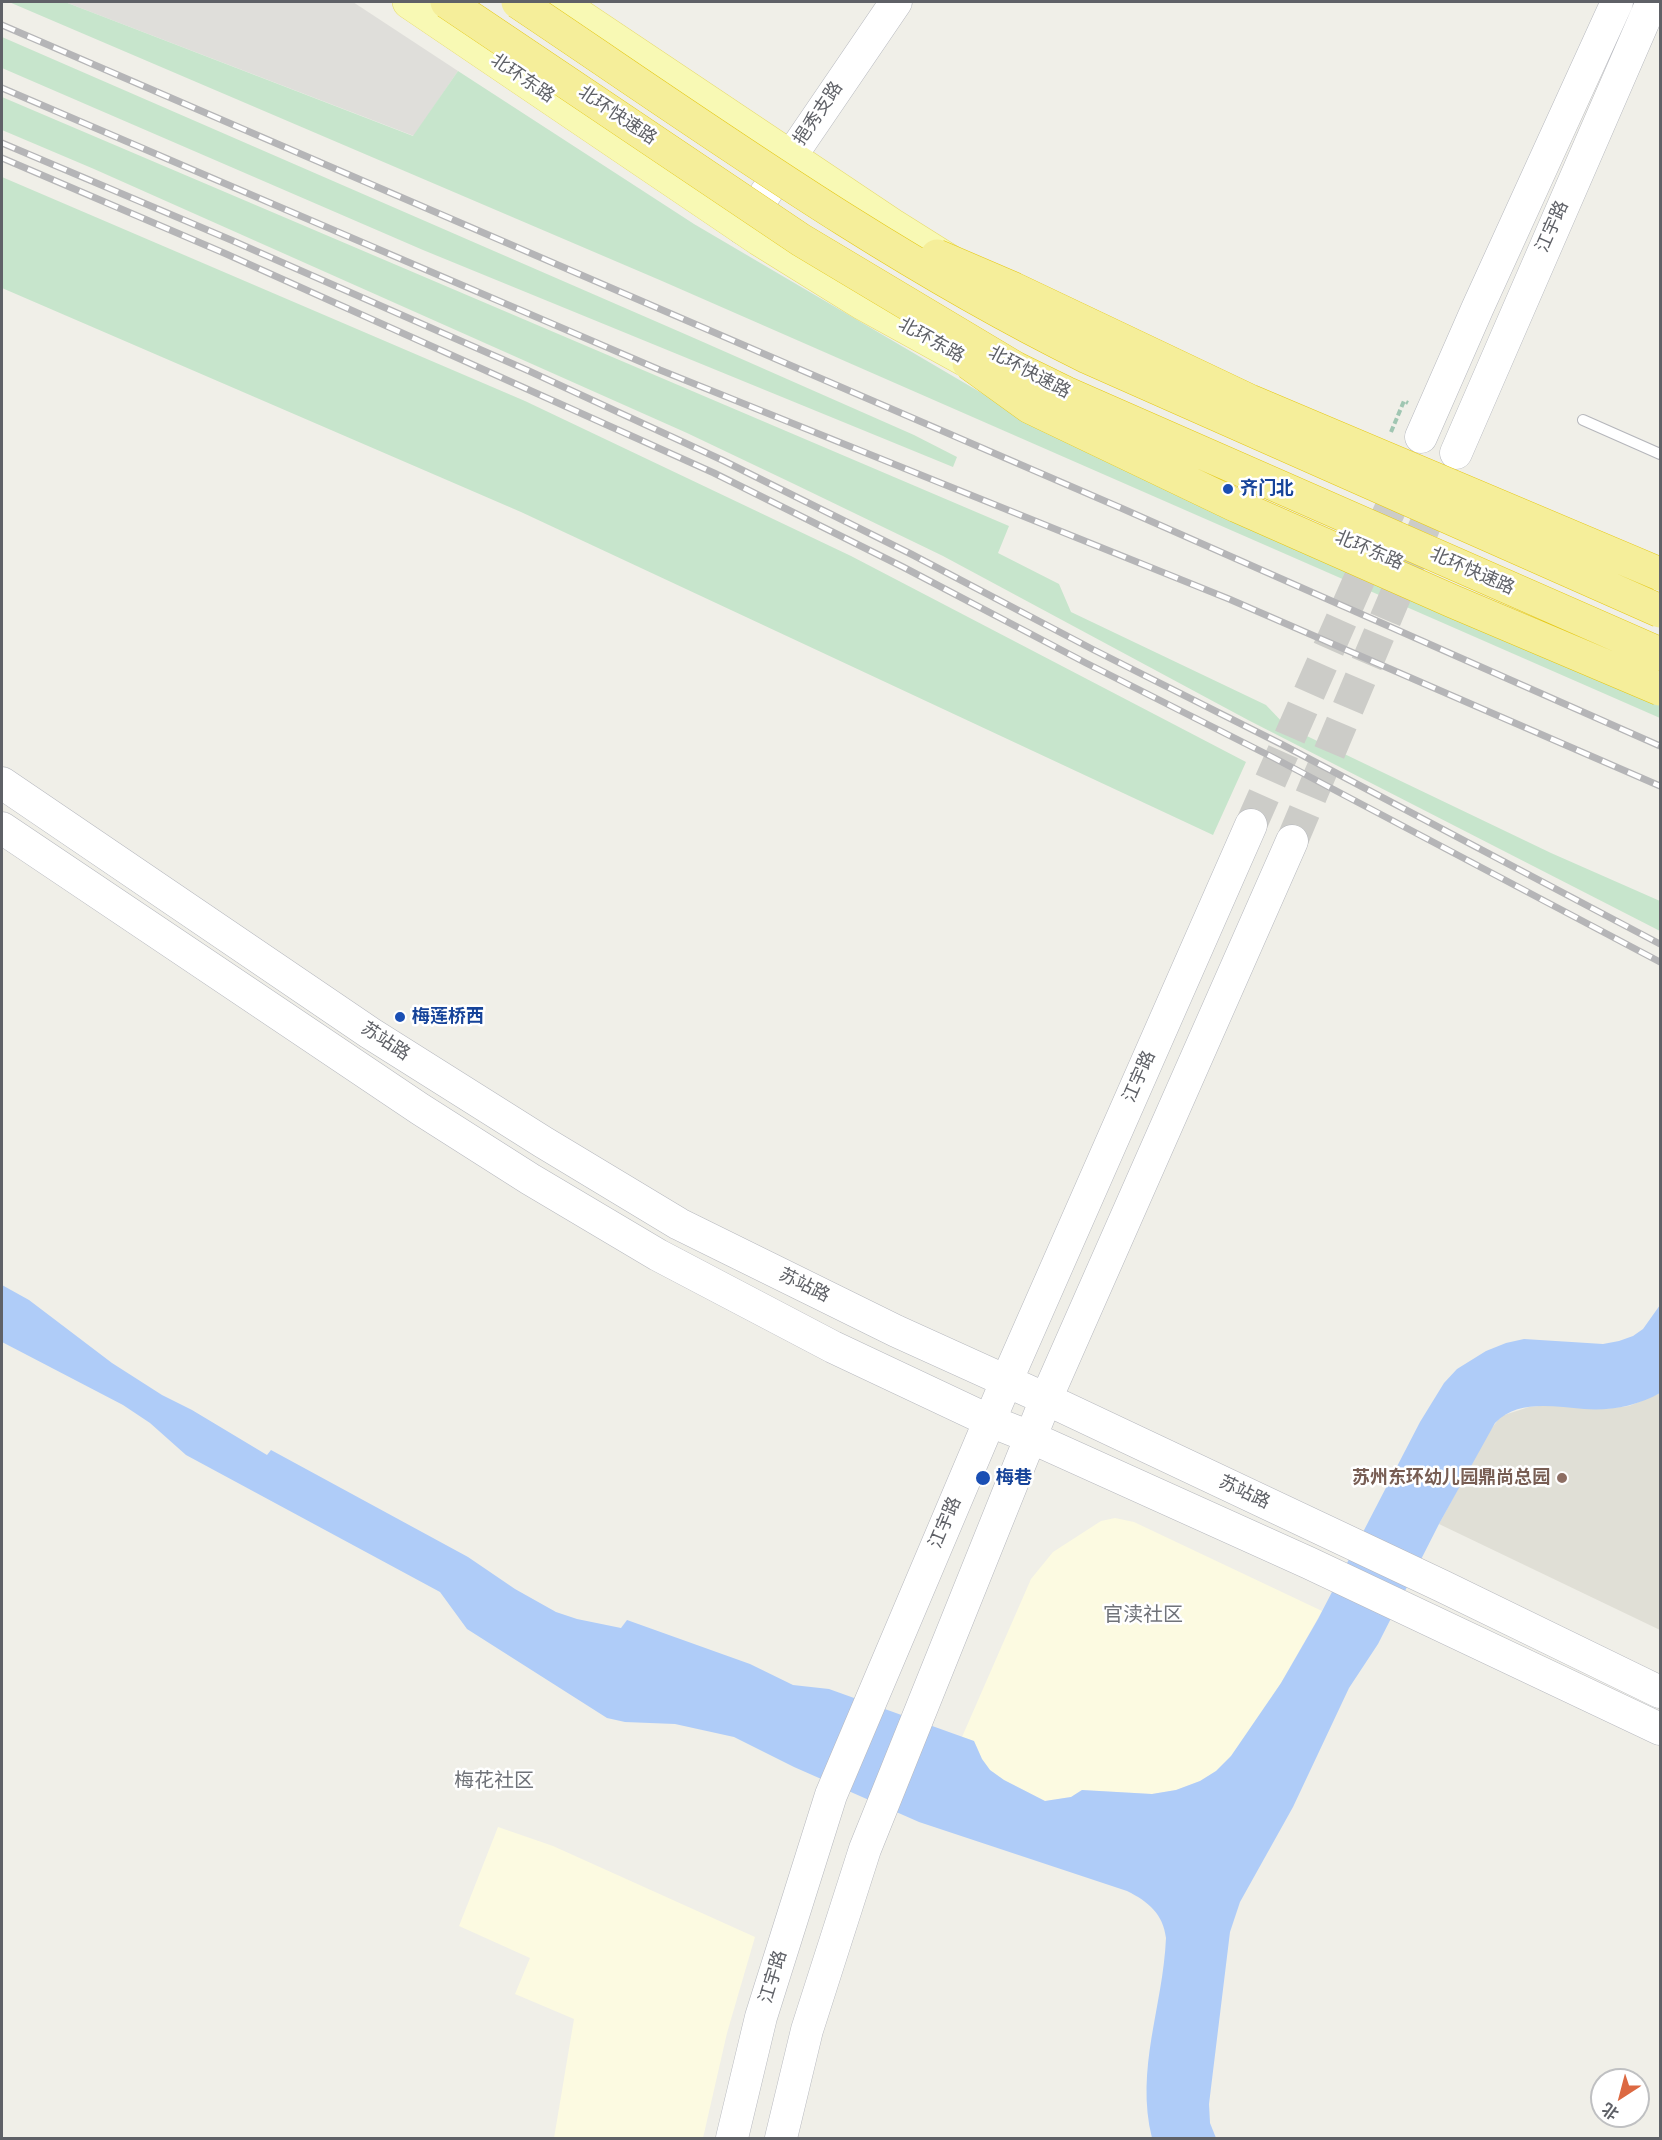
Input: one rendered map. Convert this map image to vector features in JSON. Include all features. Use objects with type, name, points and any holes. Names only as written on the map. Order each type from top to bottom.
[{"type":"highway","name":"北环快速路","points":[[447,2],[801,240],[1015,368],[1066,393],[1660,654]]},
{"type":"highway","points":[[518,2],[825,207],[981,302],[1087,357],[1660,610]]},
{"type":"highway","points":[[825,207],[1014,289],[1250,400],[1660,574]]},
{"type":"highway","points":[[801,240],[1030,407],[1248,510],[1660,689]]},
{"type":"main road","name":"北环东路","points":[[409,2],[742,228],[862,303],[1058,411],[1243,496],[1660,678]]},
{"type":"main road","points":[[559,2],[789,157],[971,274],[1094,337],[1268,419],[1660,585]]},
{"type":"main road","name":"挹秀支路","points":[[742,228],[896,2]]},
{"type":"main road","points":[[1611,4],[1652,20]]},
{"type":"main road","name":"江宇路","points":[[1421,437],[1611,4]]},
{"type":"main road","name":"江宇路","points":[[1456,453],[1652,20]]},
{"type":"main road","name":"苏站路","points":[[2,783],[370,1033],[679,1224],[896,1331],[1046,1399],[1660,1692]]},
{"type":"main road","name":"江宇路","points":[[732,2139],[761,2017],[831,1795],[1006,1382],[1251,825]]},
{"type":"main road","name":"苏站路","points":[[2,828],[411,1103],[530,1179],[658,1255],[833,1347],[990,1421],[1309,1563],[1660,1729]]},
{"type":"main road","points":[[781,2139],[807,2030],[861,1859],[1046,1399],[1292,840]]},
{"type":"lane","points":[[1583,420],[1660,454]]},
{"type":"path","points":[[1388,440],[1404,401]]},
{"type":"shaded area","points":[[65,2],[353,2],[458,71],[414,136]]},
{"type":"shaded area","name":"苏州东环幼儿园鼎尚总园","points":[[1660,1393],[1660,1630],[1439,1524],[1488,1433],[1501,1416],[1529,1407],[1549,1405],[1604,1409],[1629,1406]]},
{"type":"shaded area","points":[[1115,1518],[1134,1522],[1322,1611],[1281,1683],[1249,1732],[1216,1771],[1200,1781],[1176,1790],[1152,1794],[1082,1790],[1071,1797],[1045,1801],[1004,1780],[990,1770],[974,1741],[962,1737],[1031,1579],[1053,1552],[1101,1521]]},
{"type":"shaded area","points":[[498,1827],[553,1846],[755,1937],[727,2033],[703,2138],[554,2138],[574,2019],[515,1994],[530,1958],[459,1926]]},
{"type":"green space","points":[[9,2],[65,2],[413,136],[458,71],[694,224],[1002,405],[1660,695],[1660,718],[662,281]]},
{"type":"green space","points":[[2,37],[914,435],[957,457],[953,467],[423,250],[2,68]]},
{"type":"green space","points":[[2,97],[1009,526],[998,553],[1059,584],[1071,612],[1266,705],[1286,726],[1551,853],[1660,901],[1660,931],[1248,720],[943,556],[792,483],[687,433],[2,130]]},
{"type":"green space","points":[[2,177],[525,401],[851,556],[1246,762],[1213,835],[521,512],[2,288]]},
{"type":"water","points":[[2,1285],[29,1300],[112,1363],[162,1395],[192,1410],[267,1455],[271,1450],[468,1557],[515,1589],[556,1612],[621,1628],[627,1620],[750,1664],[793,1685],[829,1689],[974,1741],[990,1770],[1004,1780],[1045,1801],[1071,1797],[1082,1790],[1152,1794],[1176,1790],[1200,1781],[1216,1771],[1231,1756],[1281,1683],[1318,1619],[1420,1422],[1444,1383],[1457,1369],[1486,1351],[1524,1339],[1603,1344],[1619,1341],[1643,1329],[1660,1305],[1660,1393],[1633,1404],[1613,1408],[1526,1407],[1504,1415],[1495,1423],[1439,1524],[1378,1644],[1349,1688],[1293,1807],[1240,1902],[1230,1932],[1209,2104],[1210,2123],[1216,2138],[1152,2138],[1148,2112],[1148,2063],[1166,1938],[1162,1922],[1148,1904],[1127,1891],[919,1822],[794,1767],[734,1737],[675,1724],[625,1722],[607,1718],[467,1629],[440,1592],[186,1455],[150,1423],[123,1405],[2,1342]]},
{"type":"tunnel","points":[[1251,825],[1407,471]]},
{"type":"tunnel","points":[[1292,841],[1442,485]]},
{"type":"railway","points":[[2,25],[1121,508],[1660,746]]},
{"type":"railway","points":[[2,88],[660,370],[1229,599],[1660,786]]},
{"type":"railway","points":[[2,143],[231,240],[529,371],[722,460],[1283,745],[1660,944]]},
{"type":"railway","points":[[2,158],[224,253],[714,473],[903,567],[1276,759],[1660,962]]},
{"type":"place","name":"齐门北","points":[[1228,489]]},
{"type":"place","name":"梅莲桥西","points":[[400,1017]]},
{"type":"place","name":"梅巷","points":[[983,1478]]},
{"type":"place","name":"苏州东环幼儿园鼎尚总园","points":[[1562,1478]]},
{"type":"district","name":"官渎社区","points":[[1143,1616]]},
{"type":"district","name":"梅花社区","points":[[494,1782]]}]
